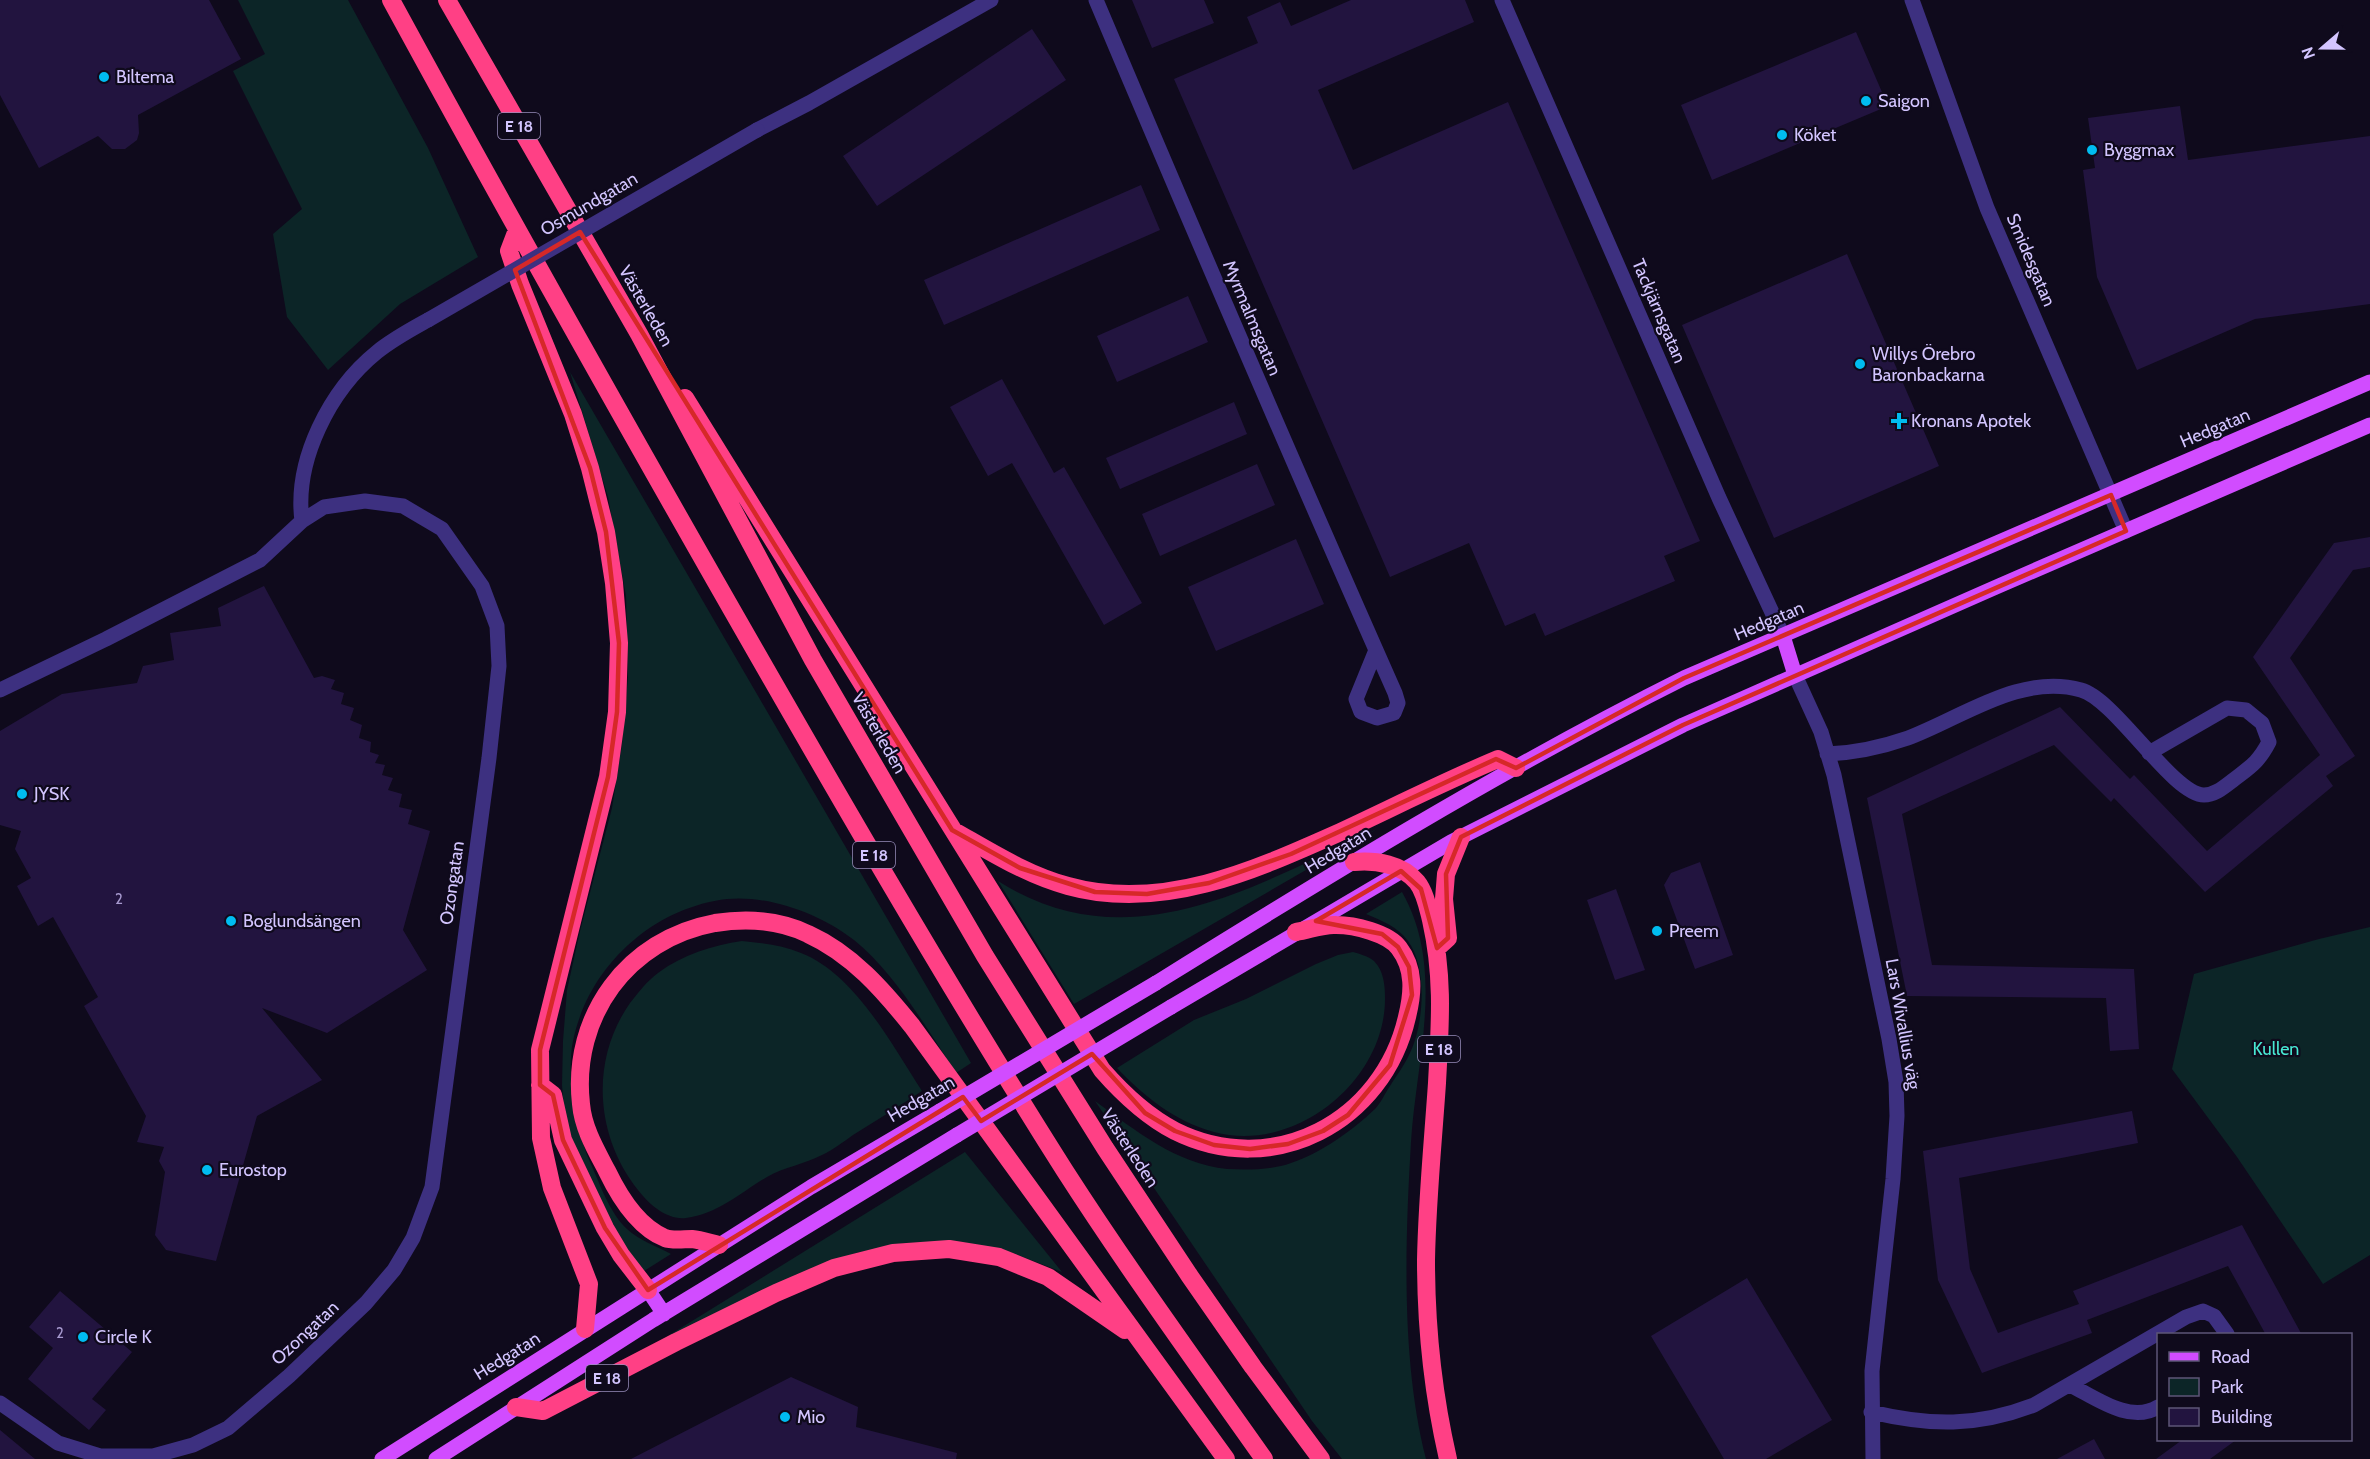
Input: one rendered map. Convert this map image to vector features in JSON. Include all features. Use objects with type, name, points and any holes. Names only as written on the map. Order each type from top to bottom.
[{"type":"highway","name":"E 18","points":[[391,0],[772,681],[924,942],[1066,1173],[1264,1459]]},
{"type":"highway","name":"Västerleden","points":[[447,0],[639,334],[813,660],[986,956],[1105,1148],[1170,1246],[1253,1367],[1321,1459]]},
{"type":"highway","points":[[518,230],[509,250],[520,284],[573,414],[590,468],[606,532],[615,583],[619,643],[617,712],[608,777],[540,1050],[541,1138],[547,1171],[589,1284],[585,1329]]},
{"type":"highway","name":"E 18","points":[[639,334],[652,347],[735,475],[1102,1070],[1145,1113],[1175,1131],[1214,1145],[1250,1149],[1288,1144],[1323,1131],[1348,1115],[1372,1090],[1390,1065],[1404,1033],[1412,995],[1409,967],[1398,947],[1382,934],[1336,925],[1296,932]]},
{"type":"highway","name":"E 18","points":[[952,830],[1020,868],[1045,879],[1095,892],[1147,894],[1198,886],[1243,873],[1301,849],[1497,759],[1516,768]]},
{"type":"highway","name":"E 18","points":[[1437,948],[1447,941],[1448,937],[1444,899],[1446,874],[1456,839]]},
{"type":"highway","name":"E 18","points":[[1354,862],[1372,860],[1387,864],[1417,882],[1437,948],[1442,1006],[1426,1262],[1432,1365],[1448,1459]]},
{"type":"highway","name":"E 18","points":[[719,1245],[695,1239],[667,1239],[652,1230],[633,1213],[613,1184],[591,1140],[581,1106],[580,1068],[584,1045],[602,1001],[615,981],[646,951],[671,937],[704,925],[728,921],[768,922],[808,934],[831,946],[867,974],[889,997],[1226,1459]]},
{"type":"highway","points":[[540,1084],[553,1095],[563,1140],[605,1228],[621,1255],[648,1290]]},
{"type":"highway","name":"E 18","points":[[516,1407],[543,1411],[776,1293],[834,1268],[892,1252],[949,1249],[999,1257],[1024,1266],[1069,1290],[1138,1340]]},
{"type":"main road","name":"Hedgatan","points":[[382,1459],[811,1186],[1156,983],[1354,862],[1608,716],[1684,678],[2370,382]]},
{"type":"main road","points":[[435,1459],[664,1314],[957,1135],[1456,839],[1683,725],[2370,425]]},
{"type":"main road","points":[[1783,636],[1795,675]]},
{"type":"main road","points":[[648,1290],[664,1314]]},
{"type":"street","name":"Osmundgatan","points":[[302,521],[300,505],[306,468],[314,441],[339,393],[356,372],[377,352],[403,334],[757,130],[810,103],[991,0]]},
{"type":"street","name":"Myrmalmsgatan","points":[[1096,0],[1243,347],[1376,650]]},
{"type":"street","name":"Tackjärnsgatan","points":[[1502,0],[1719,498],[1783,636]]},
{"type":"street","name":"Smidesgatan","points":[[1912,0],[1987,208],[2126,531]]},
{"type":"street","name":"Ozongatan","points":[[0,690],[260,560],[302,521],[324,507],[365,501],[403,506],[442,529],[482,586],[497,626],[499,666],[489,758],[433,1176],[421,1220],[394,1270],[366,1303],[290,1376],[228,1428],[193,1446],[153,1456],[100,1456],[58,1443],[0,1403]]},
{"type":"street","name":"Lars Wivallius väg","points":[[1795,675],[1821,732],[1827,754],[1848,844],[1896,1082],[1897,1116],[1893,1179],[1872,1371],[1873,1459]]},
{"type":"street","points":[[1827,754],[1874,748],[1908,738],[2005,696],[2032,688],[2060,687],[2082,690],[2101,703],[2150,753],[2191,792],[2204,795],[2218,792],[2260,760],[2269,742],[2262,723],[2246,710],[2228,708],[2150,753]]},
{"type":"street","points":[[2159,1333],[2186,1317],[2203,1311],[2214,1316],[2226,1333]]},
{"type":"street","points":[[1871,1412],[1903,1420],[1933,1423],[2007,1416],[2034,1405],[2157,1334]]},
{"type":"street","points":[[2070,1385],[2132,1414],[2151,1412],[2157,1408]]},
{"type":"highlighted area","points":[[580,232],[952,830],[1020,868],[1095,892],[1147,894],[1209,883],[1291,854],[1496,759],[1516,768],[1684,678],[2111,495],[2126,531],[1683,725],[1461,837],[1446,874],[1448,938],[1437,948],[1421,889],[1401,871],[1316,921],[1382,934],[1398,947],[1409,967],[1412,995],[1390,1065],[1348,1115],[1323,1131],[1288,1144],[1250,1149],[1214,1145],[1175,1131],[1145,1113],[1092,1054],[981,1121],[963,1097],[648,1290],[605,1228],[563,1140],[553,1095],[540,1085],[540,1050],[608,777],[617,712],[619,643],[606,532],[590,468],[515,270]]},
{"type":"green space","points":[[238,0],[348,0],[428,148],[478,257],[400,304],[328,370],[287,317],[273,234],[302,209],[233,71],[265,54]]},
{"type":"green space","points":[[570,372],[971,1063],[956,1073],[910,1002],[869,953],[826,922],[794,908],[760,900],[727,899],[699,905],[673,915],[649,929],[627,946],[608,966],[593,989],[581,1014],[571,1055],[572,1086],[580,1134],[610,1206],[632,1233],[671,1254],[644,1271],[624,1247],[573,1146],[564,1108],[562,1085],[567,990],[612,808],[622,744],[628,677],[626,596],[608,497]]},
{"type":"green space","points":[[1377,829],[1074,1004],[998,881],[1047,905],[1095,916],[1143,916],[1191,908],[1238,892],[1285,873]]},
{"type":"green space","points":[[1402,892],[1415,921],[1423,952],[1426,983],[1422,1047],[1411,1142],[1407,1220],[1407,1302],[1412,1382],[1426,1459],[1342,1459],[1312,1421],[1095,1101],[1157,1144],[1173,1153],[1208,1166],[1227,1169],[1276,1167],[1302,1159],[1336,1140],[1379,1104],[1407,1059],[1418,1029],[1422,997],[1419,966],[1414,952],[1399,931],[1366,914]]},
{"type":"green space","name":"Kullen","points":[[2370,927],[2370,1255],[2323,1284],[2237,1157],[2172,1069],[2194,974]]},
{"type":"green space","points":[[742,941],[794,950],[820,963],[838,977],[855,994],[885,1033],[922,1091],[830,1151],[774,1174],[729,1202],[708,1212],[698,1216],[679,1218],[665,1214],[642,1195],[624,1169],[613,1146],[606,1122],[603,1098],[608,1049],[617,1025],[630,1003],[654,976],[677,961],[698,952]]},
{"type":"green space","points":[[1353,952],[1367,956],[1374,961],[1382,974],[1385,999],[1381,1029],[1370,1057],[1352,1083],[1330,1104],[1304,1121],[1275,1132],[1245,1136],[1214,1132],[1173,1115],[1138,1089],[1117,1068],[1194,1020],[1246,999],[1316,964]]},
{"type":"green space","points":[[965,1152],[1062,1272],[1013,1253],[962,1242],[904,1243],[856,1253],[822,1265],[650,1347]]},
{"type":"building","name":"Biltema","points":[[0,0],[209,0],[241,59],[138,115],[137,140],[125,149],[112,149],[98,136],[39,168],[0,95]]},
{"type":"building","points":[[1132,0],[1204,0],[1214,23],[1152,48]]},
{"type":"building","points":[[1351,0],[1465,0],[1474,22],[1318,90],[1353,170],[1508,102],[1700,541],[1664,556],[1675,581],[1545,636],[1535,613],[1505,626],[1469,543],[1390,577],[1174,79],[1258,43],[1247,17],[1280,2],[1291,26]]},
{"type":"building","points":[[1032,29],[1066,80],[877,206],[843,156]]},
{"type":"building","points":[[1856,32],[1888,106],[1712,180],[1681,105]]},
{"type":"building","points":[[2180,106],[2188,160],[2370,136],[2370,304],[2255,319],[2137,370],[2097,277],[2083,170],[2095,168],[2088,118]]},
{"type":"building","points":[[1141,185],[1160,230],[944,325],[924,280]]},
{"type":"building","points":[[1847,254],[1939,466],[1774,538],[1682,325]]},
{"type":"building","points":[[1188,296],[1208,342],[1117,382],[1097,336]]},
{"type":"building","points":[[1002,379],[1054,473],[1064,467],[1142,603],[1104,625],[1012,463],[988,476],[950,407]]},
{"type":"building","points":[[1234,402],[1247,434],[1120,489],[1106,458]]},
{"type":"building","points":[[1257,464],[1275,505],[1160,556],[1142,514]]},
{"type":"building","points":[[2370,537],[2370,567],[2353,570],[2290,658],[2355,756],[2326,776],[2333,786],[2205,892],[2114,798],[2111,802],[2054,745],[1902,814],[1932,965],[2134,969],[2139,1049],[2110,1051],[2106,998],[1907,996],[1867,798],[2060,707],[2130,779],[2134,775],[2207,851],[2320,755],[2253,657],[2334,543]]},
{"type":"building","points":[[1296,539],[1324,604],[1216,651],[1188,587]]},
{"type":"building","name":"Boglundsängen","points":[[264,586],[314,678],[322,676],[335,680],[331,689],[344,693],[341,704],[354,708],[350,720],[362,725],[359,738],[371,742],[370,752],[379,755],[375,763],[385,765],[382,775],[393,778],[388,790],[402,794],[399,807],[412,810],[408,824],[430,831],[403,930],[427,970],[327,1033],[262,1008],[322,1080],[257,1116],[216,1261],[166,1250],[155,1235],[165,1172],[159,1161],[164,1147],[137,1142],[146,1116],[84,1006],[98,997],[53,917],[38,926],[17,886],[31,878],[15,849],[21,831],[0,825],[0,731],[62,694],[137,683],[143,666],[174,660],[170,633],[221,626],[218,608]]},
{"type":"building","points":[[1700,862],[1733,955],[1695,969],[1664,885],[1671,873]]},
{"type":"building","points":[[1616,889],[1645,970],[1615,980],[1587,900]]},
{"type":"building","points":[[2132,1111],[2138,1143],[1959,1178],[1970,1269],[1998,1333],[2079,1304],[2073,1291],[2242,1225],[2301,1333],[2265,1333],[2228,1266],[2087,1320],[2092,1333],[1982,1373],[1938,1280],[1923,1151]]},
{"type":"building","points":[[1747,1278],[1832,1420],[1766,1459],[1724,1459],[1651,1336]]},
{"type":"building","points":[[60,1291],[132,1352],[92,1399],[106,1410],[89,1430],[28,1379],[53,1348],[29,1327]]},
{"type":"building","name":"Mio","points":[[791,1377],[858,1407],[856,1427],[957,1453],[956,1459],[631,1459]]},
{"type":"building","points":[[0,1430],[35,1459],[0,1459]]},
{"type":"building","points":[[2094,1439],[2105,1459],[2057,1459]]},
{"type":"building","points":[[2181,1441],[2235,1441],[2210,1459],[2156,1459]]},
{"type":"place","name":"Biltema","points":[[104,77]]},
{"type":"place","name":"Saigon","points":[[1866,101]]},
{"type":"place","name":"Köket","points":[[1782,135]]},
{"type":"place","name":"Byggmax","points":[[2092,150]]},
{"type":"place","name":"Willys Örebro Baronbackarna","points":[[1860,364]]},
{"type":"place","name":"Kronans Apotek","points":[[1899,421]]},
{"type":"place","name":"JYSK","points":[[22,794]]},
{"type":"place","name":"Boglundsängen","points":[[231,921]]},
{"type":"place","name":"Preem","points":[[1657,931]]},
{"type":"place","name":"Eurostop","points":[[207,1170]]},
{"type":"place","name":"Circle K","points":[[83,1337]]},
{"type":"place","name":"Mio","points":[[785,1417]]}]
